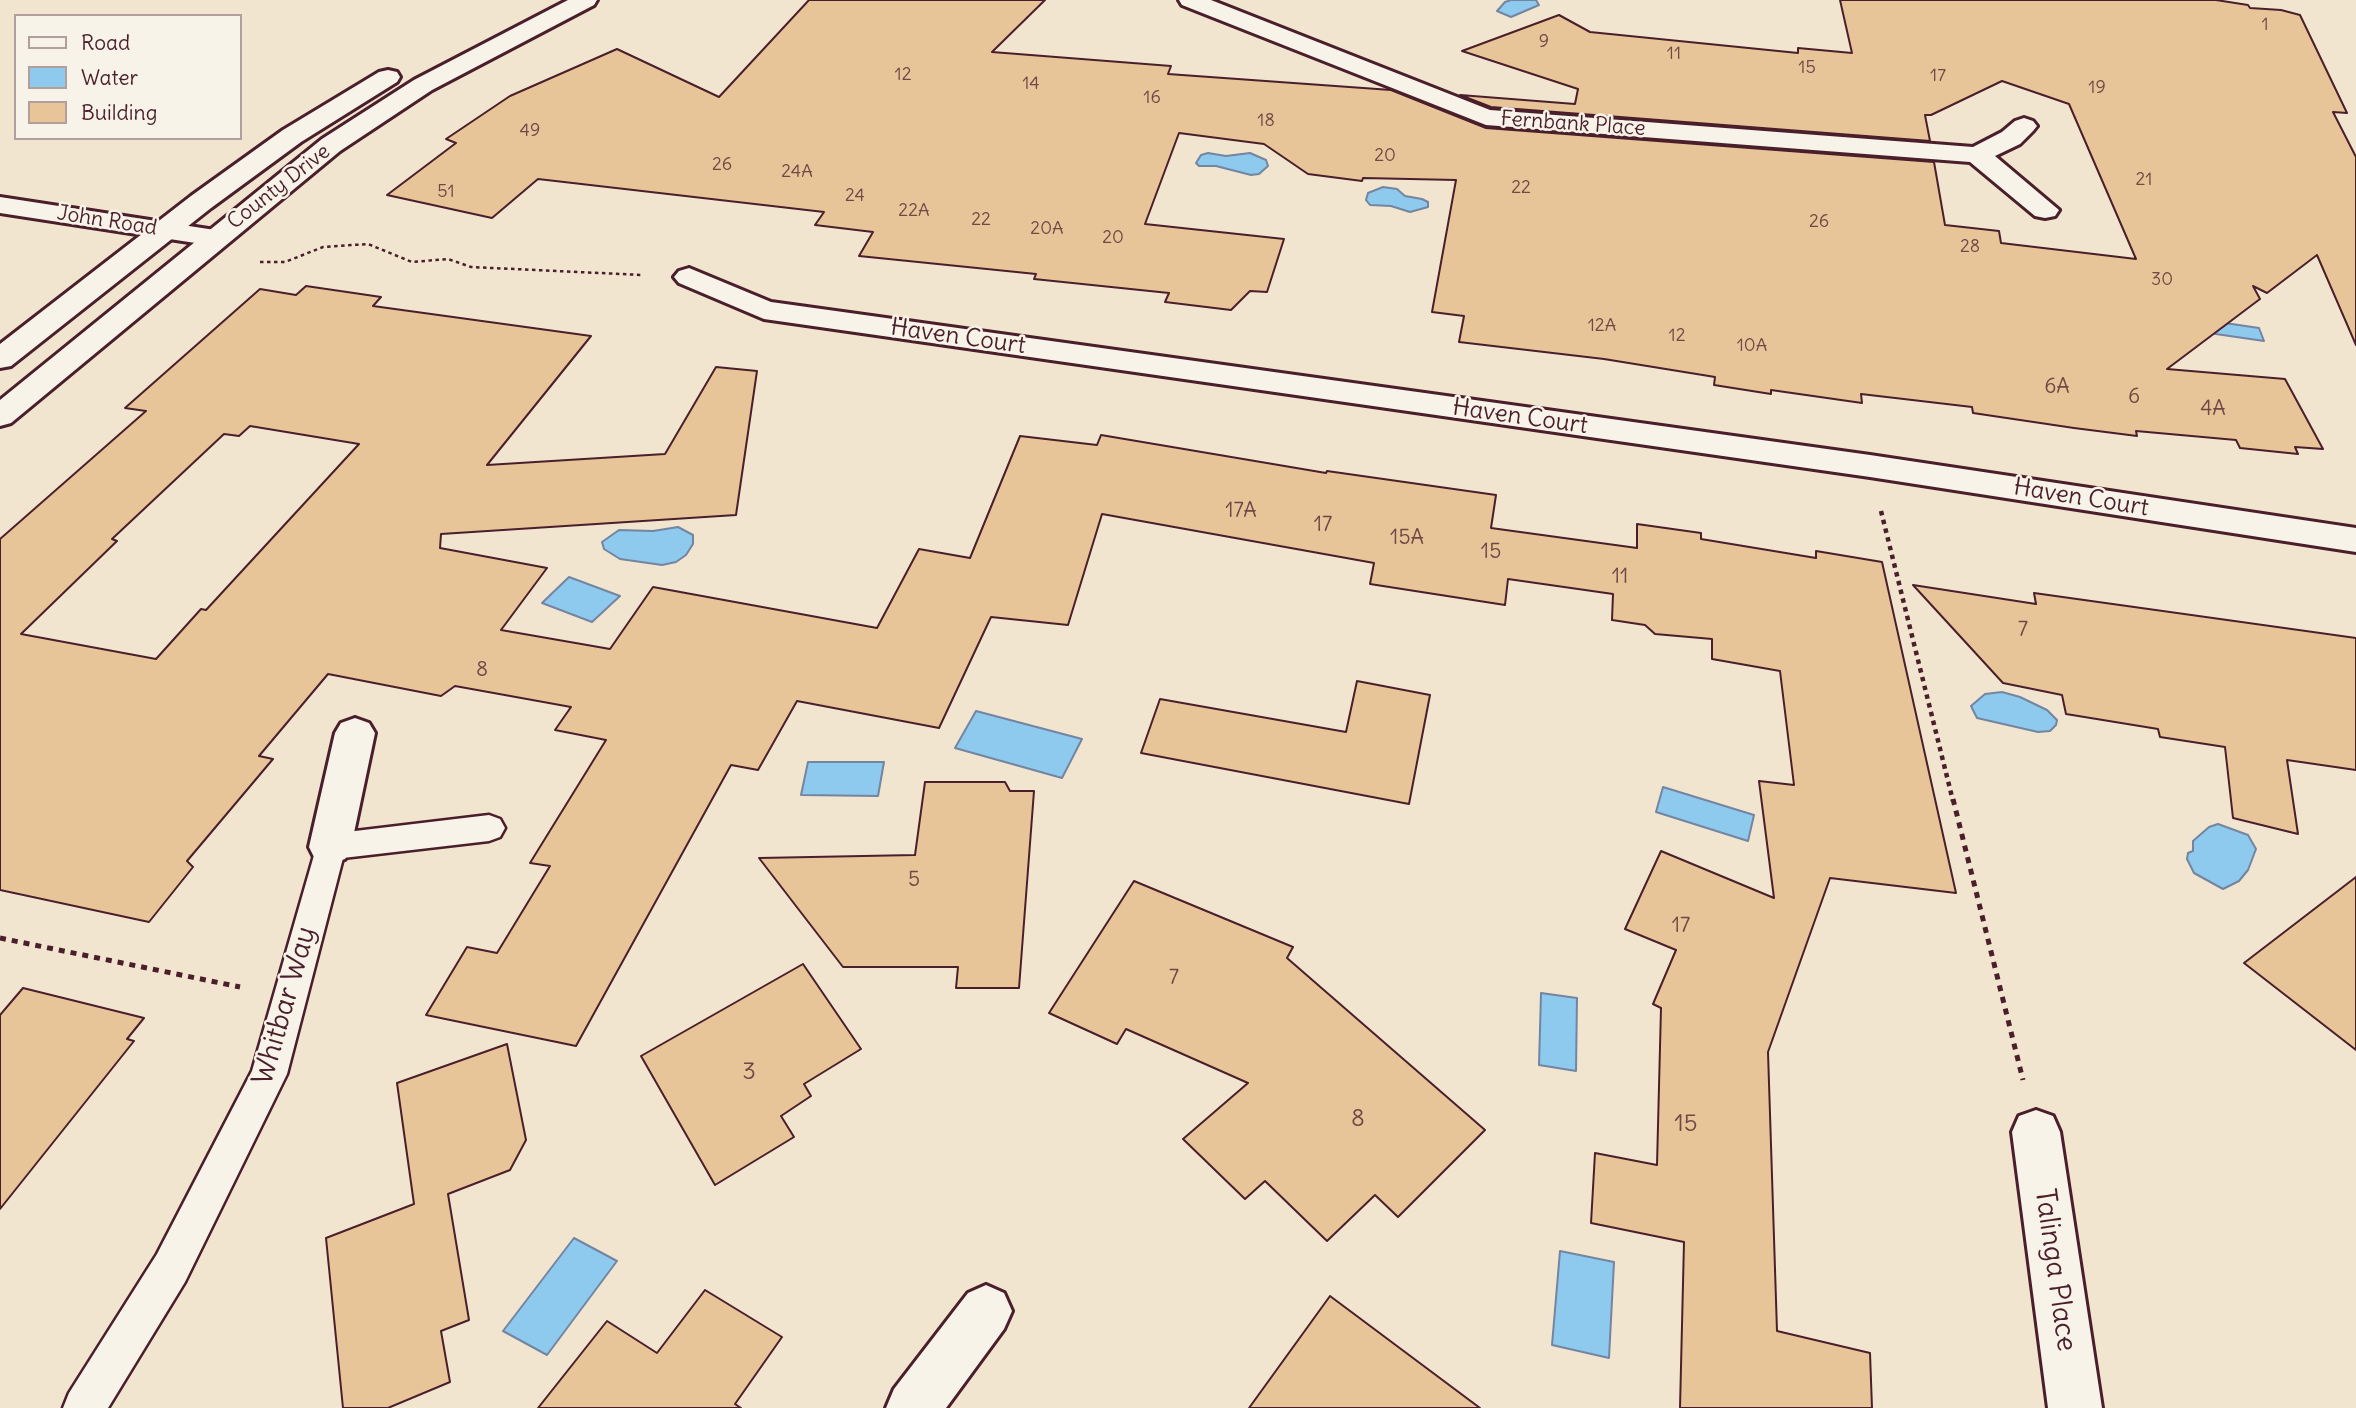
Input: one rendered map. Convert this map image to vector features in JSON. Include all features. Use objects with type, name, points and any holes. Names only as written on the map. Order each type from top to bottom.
[{"type":"street","points":[[485,25],[540,0]]},
{"type":"street","name":"County Drive","points":[[0,416],[331,145],[423,85],[586,0]]},
{"type":"street","name":"Fernbank Place","points":[[1190,0],[1486,117],[1977,155]]},
{"type":"street","name":"County Drive","points":[[0,359],[164,230],[292,136],[406,67]]},
{"type":"street","points":[[2024,126],[2011,138],[1977,155],[2045,210]]},
{"type":"street","name":"John Road","points":[[0,205],[215,238]]},
{"type":"street","name":"Haven Court","points":[[689,278],[764,310],[1870,466],[2356,540]]},
{"type":"street","points":[[330,846],[355,733]]},
{"type":"street","name":"Talinga Place","points":[[2036,1132],[2074,1408]]},
{"type":"street","points":[[913,1408],[986,1311]]},
{"type":"lane","points":[[330,846],[489,828]]},
{"type":"lane","name":"Whitbar Way","points":[[84,1408],[171,1268],[270,1074],[330,846]]},
{"type":"path","points":[[247,262],[285,262],[323,247],[368,244],[412,262],[448,260],[471,267],[689,278]]},
{"type":"path","points":[[1870,466],[2036,1132]]},
{"type":"path","points":[[0,938],[289,997]]},
{"type":"water","points":[[1536,0],[1539,5],[1511,17],[1497,11],[1505,2]]},
{"type":"water","points":[[1208,153],[1226,156],[1250,153],[1266,160],[1268,166],[1259,174],[1251,175],[1216,166],[1199,166],[1196,163],[1201,155]]},
{"type":"water","points":[[1383,187],[1397,189],[1405,196],[1422,199],[1428,202],[1428,207],[1410,212],[1391,206],[1370,205],[1366,200],[1368,193]]},
{"type":"water","points":[[2198,319],[2259,328],[2264,341],[2202,332]]},
{"type":"water","points":[[678,527],[693,535],[693,544],[686,555],[676,562],[662,565],[620,559],[604,549],[602,542],[619,530],[653,531]]},
{"type":"water","points":[[569,577],[620,596],[592,622],[542,603]]},
{"type":"water","points":[[2002,692],[2047,710],[2057,720],[2056,725],[2050,731],[2038,732],[1977,718],[1971,706],[1985,694]]},
{"type":"water","points":[[976,711],[1082,739],[1062,778],[955,748]]},
{"type":"water","points":[[808,762],[884,762],[878,796],[801,795]]},
{"type":"water","points":[[1663,787],[1754,815],[1748,841],[1656,812]]},
{"type":"water","points":[[2218,824],[2248,835],[2256,849],[2248,870],[2239,881],[2223,889],[2194,873],[2187,859],[2188,853],[2193,851],[2193,841],[2209,827]]},
{"type":"water","points":[[1541,993],[1577,998],[1576,1071],[1539,1065]]},
{"type":"water","points":[[574,1238],[617,1261],[547,1355],[503,1331]]},
{"type":"water","points":[[1560,1251],[1614,1262],[1609,1358],[1552,1345]]},
{"type":"building","points":[[809,0],[1045,0],[992,52],[1171,66],[1168,74],[1391,90],[1486,128],[1934,162],[1945,225],[1999,231],[2001,243],[2136,259],[2069,104],[2002,81],[1931,115],[1925,115],[1930,141],[1491,107],[1460,95],[1575,104],[1578,89],[1462,51],[1559,15],[1590,32],[1798,53],[1798,48],[1852,53],[1840,0],[2216,0],[2248,5],[2250,8],[2281,10],[2300,15],[2347,113],[2333,112],[2356,157],[2356,345],[2317,255],[2267,293],[2253,286],[2260,299],[2167,369],[2285,379],[2323,449],[2295,447],[2298,454],[2240,448],[2236,440],[2136,431],[2137,436],[1973,413],[1972,407],[1861,394],[1862,403],[1771,390],[1771,394],[1714,385],[1715,377],[1604,359],[1459,342],[1464,316],[1432,312],[1456,180],[1363,178],[1362,181],[1308,174],[1264,144],[1179,133],[1145,224],[1284,239],[1267,292],[1250,291],[1231,310],[1165,302],[1169,293],[1034,279],[1036,274],[859,256],[873,232],[815,225],[824,212],[538,179],[492,218],[387,195],[456,143],[446,139],[510,96],[617,49],[719,97]]},
{"type":"building","points":[[306,286],[381,297],[373,306],[591,336],[487,465],[665,454],[716,367],[757,371],[736,515],[441,534],[440,548],[547,568],[501,630],[610,649],[653,587],[877,628],[919,549],[970,558],[1020,436],[1097,445],[1101,435],[1326,473],[1327,471],[1496,495],[1491,528],[1637,548],[1637,524],[1701,533],[1701,539],[1816,558],[1816,551],[1882,562],[1956,893],[1830,878],[1768,1052],[1777,1331],[1870,1353],[1872,1408],[1680,1408],[1684,1242],[1591,1223],[1595,1153],[1657,1165],[1661,1008],[1653,1004],[1676,950],[1625,929],[1661,851],[1774,898],[1759,781],[1794,785],[1780,671],[1712,659],[1712,639],[1655,634],[1645,625],[1612,620],[1613,594],[1508,579],[1505,605],[1370,584],[1374,563],[1102,514],[1068,625],[991,617],[939,728],[797,701],[758,770],[731,765],[576,1046],[426,1015],[467,947],[497,953],[550,866],[530,863],[606,740],[555,730],[571,707],[455,686],[441,696],[328,674],[259,756],[273,759],[187,861],[193,867],[149,922],[0,890],[0,539],[146,411],[125,408],[260,289],[296,295]],"holes":[[[250,426],[359,444],[206,610],[201,609],[156,659],[21,634],[117,541],[112,539],[224,434],[239,436]]]},
{"type":"building","points":[[1913,585],[2036,604],[2034,593],[2356,638],[2356,770],[2287,760],[2298,834],[2233,818],[2225,747],[2160,737],[2158,729],[2066,714],[2062,695],[2003,683]]},
{"type":"building","points":[[1357,681],[1430,695],[1409,804],[1141,753],[1160,699],[1346,732]]},
{"type":"building","points":[[925,782],[1005,782],[1010,791],[1034,791],[1019,988],[956,988],[958,967],[843,967],[759,858],[915,855]]},
{"type":"building","points":[[2356,877],[2356,1050],[2244,963]]},
{"type":"building","points":[[1134,881],[1293,947],[1287,958],[1485,1130],[1398,1217],[1375,1195],[1327,1241],[1265,1181],[1245,1199],[1183,1139],[1248,1083],[1126,1029],[1117,1044],[1049,1013]]},
{"type":"building","points":[[803,964],[861,1049],[804,1084],[811,1096],[781,1116],[794,1137],[715,1185],[641,1056]]},
{"type":"building","points":[[23,988],[144,1018],[127,1039],[134,1041],[0,1209],[0,1015]]},
{"type":"building","points":[[507,1044],[526,1140],[510,1170],[448,1194],[469,1320],[441,1331],[450,1382],[388,1408],[343,1408],[326,1238],[414,1204],[397,1083]]},
{"type":"building","points":[[705,1290],[782,1337],[735,1404],[741,1408],[538,1408],[607,1321],[657,1353]]},
{"type":"building","points":[[1330,1296],[1480,1408],[1249,1408]]}]
